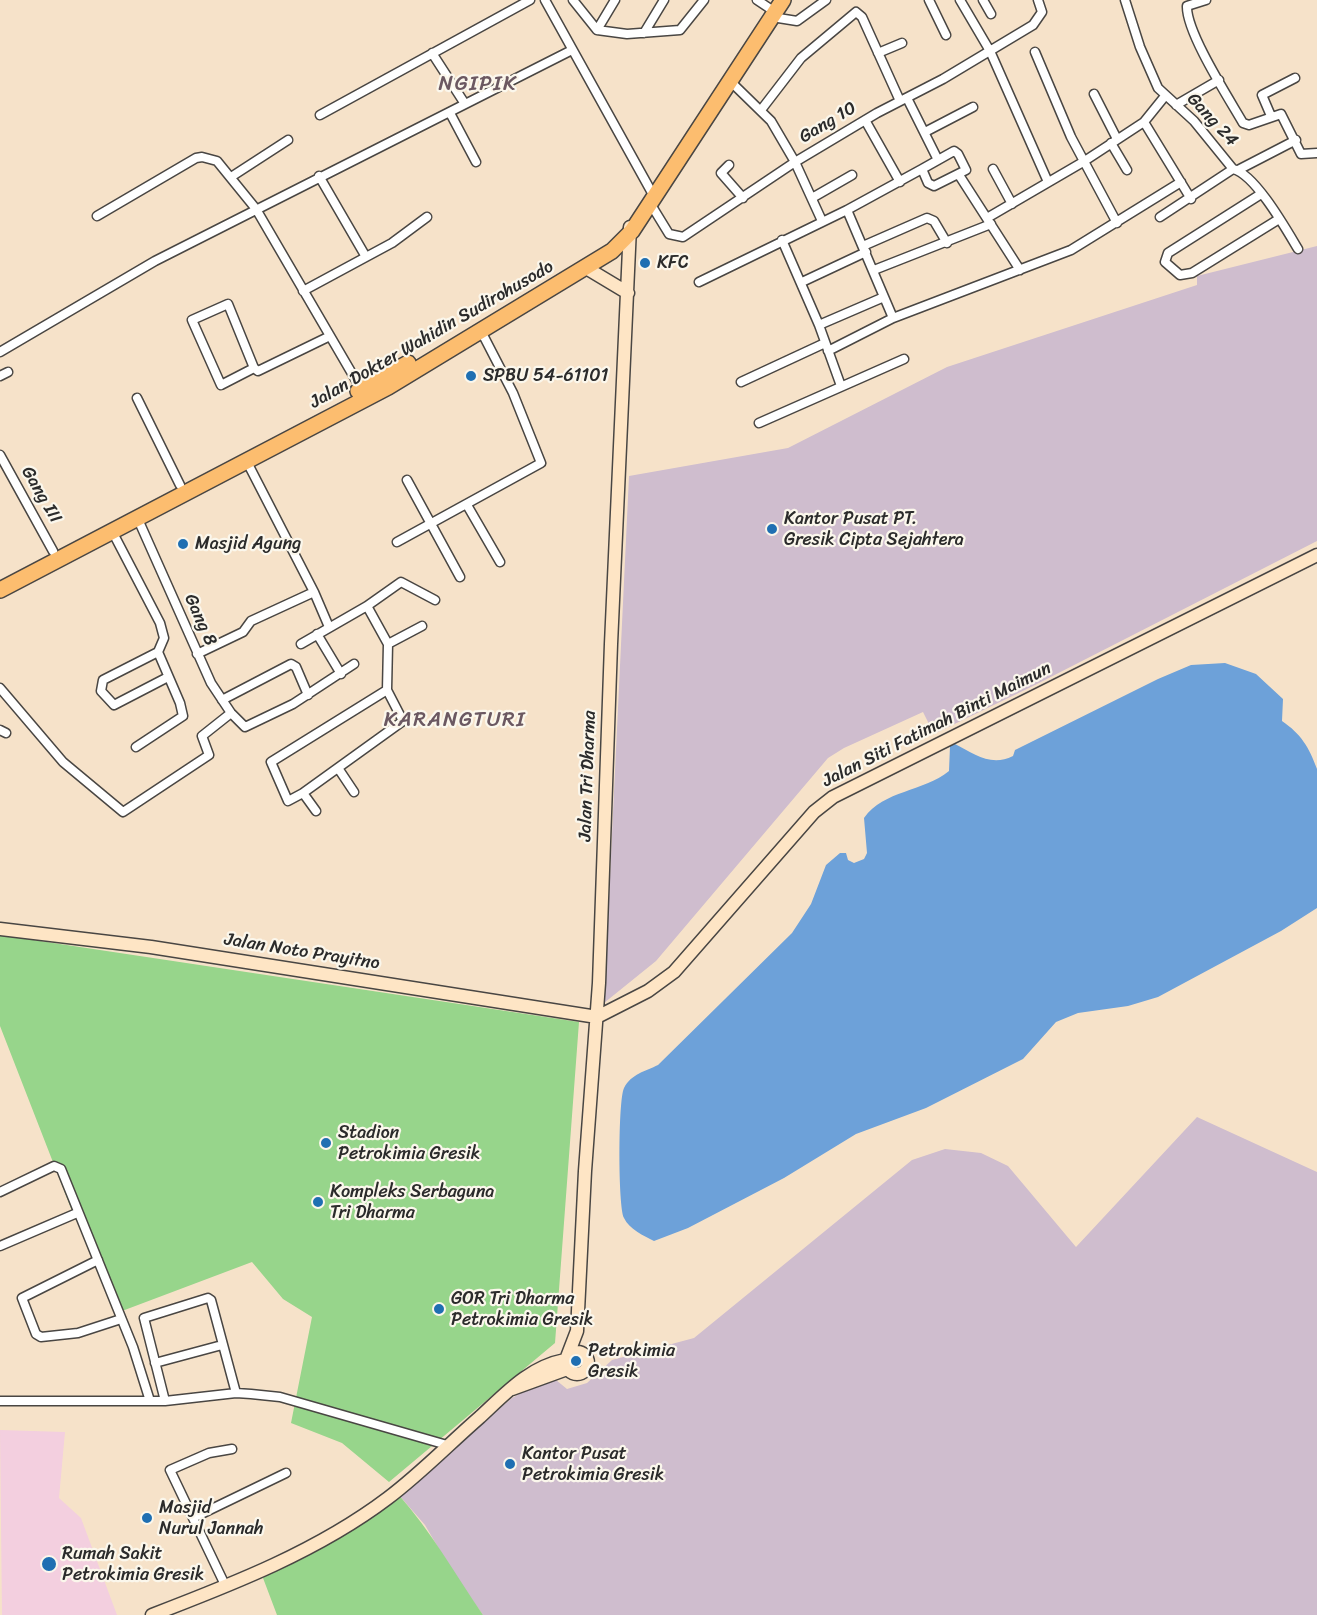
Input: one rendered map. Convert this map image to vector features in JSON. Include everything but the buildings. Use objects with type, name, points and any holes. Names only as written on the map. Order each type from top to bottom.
[{"type":"highway","name":"Jalan Dokter Wahidin Sudirohusodo","points":[[0,579],[53,551],[137,517],[387,387],[584,266],[631,227],[730,81],[772,5]]},
{"type":"highway","name":"Jalan Dokter Wahidin Sudirohusodo","points":[[651,197],[772,5]]},
{"type":"highway","name":"Jalan Dokter Wahidin Sudirohusodo","points":[[0,590],[180,485],[361,389],[584,266]]},
{"type":"main road","name":"Jalan Tri Dharma","points":[[566,1362],[577,1331],[585,1172],[597,1017],[611,644],[631,227]]},
{"type":"main road","points":[[584,266],[628,293]]},
{"type":"main road","name":"Jalan Siti Fatimah Binti Maimun","points":[[597,1017],[648,991],[674,972],[814,812],[832,797],[1317,555]]},
{"type":"main road","name":"Jalan Noto Prayitno","points":[[0,929],[152,947],[597,1017]]},
{"type":"main road","name":"Jalan Tri Dharma","points":[[577,1331],[585,1355]]},
{"type":"main road","points":[[152,1615],[226,1587],[346,1527],[388,1498],[509,1389],[566,1362],[575,1351],[585,1355],[588,1364],[583,1372],[574,1374],[566,1362]]},
{"type":"street","points":[[320,114],[530,0]]},
{"type":"street","points":[[544,0],[651,197]]},
{"type":"street","points":[[573,0],[597,30],[604,33],[680,30],[704,0]]},
{"type":"street","points":[[597,30],[615,0]]},
{"type":"street","points":[[644,33],[664,0]]},
{"type":"street","points":[[772,5],[797,21],[826,0]]},
{"type":"street","points":[[929,0],[946,35]]},
{"type":"street","points":[[960,0],[990,51],[1048,182]]},
{"type":"street","points":[[983,0],[991,14]]},
{"type":"street","name":"Gang 10","points":[[651,197],[669,234],[677,238],[697,230],[795,162],[1032,26],[1041,17],[1038,0]]},
{"type":"street","name":"Gang 24","points":[[1127,0],[1153,81],[1165,96],[1194,121],[1235,169],[1261,194],[1298,249]]},
{"type":"street","points":[[1206,0],[1186,7],[1196,36],[1245,125],[1281,114],[1303,155],[1317,153]]},
{"type":"street","points":[[761,110],[801,58],[852,13],[860,13],[878,53],[925,132],[938,160]]},
{"type":"street","points":[[878,53],[902,43]]},
{"type":"street","points":[[0,352],[155,261],[572,50]]},
{"type":"street","points":[[1035,52],[1083,162],[1117,223]]},
{"type":"street","points":[[432,53],[465,104]]},
{"type":"street","points":[[1271,116],[1262,95],[1295,78]]},
{"type":"street","points":[[1176,105],[1219,80]]},
{"type":"street","points":[[730,81],[771,121],[795,162],[822,221]]},
{"type":"street","points":[[1095,94],[1127,170]]},
{"type":"street","points":[[874,270],[947,243],[989,221],[1012,204],[1144,122],[1165,96]]},
{"type":"street","points":[[925,132],[973,107]]},
{"type":"street","points":[[450,113],[476,162]]},
{"type":"street","points":[[865,120],[900,182]]},
{"type":"street","points":[[1144,122],[1191,199]]},
{"type":"street","points":[[231,177],[288,140]]},
{"type":"street","points":[[1160,217],[1235,169],[1296,140]]},
{"type":"street","points":[[699,282],[847,210],[953,152],[958,152],[966,170],[934,186],[928,183],[922,170]]},
{"type":"street","points":[[97,216],[196,158],[202,157],[217,161],[256,209],[361,389]]},
{"type":"street","points":[[729,165],[721,174],[743,198]]},
{"type":"street","points":[[993,169],[1012,204]]},
{"type":"street","points":[[812,198],[852,175]]},
{"type":"street","points":[[959,175],[1020,270]]},
{"type":"street","points":[[319,176],[366,257]]},
{"type":"street","points":[[741,382],[893,318],[1071,250],[1181,182]]},
{"type":"street","points":[[1261,194],[1168,253],[1165,262],[1180,275],[1192,273],[1279,219]]},
{"type":"street","points":[[847,210],[893,318]]},
{"type":"street","points":[[303,291],[392,243],[427,217]]},
{"type":"street","points":[[802,282],[927,218],[934,221],[947,243]]},
{"type":"street","points":[[782,240],[802,282],[841,386]]},
{"type":"street","points":[[819,325],[884,297]]},
{"type":"street","points":[[254,368],[220,384],[192,320],[228,304],[254,368],[258,371],[330,336]]},
{"type":"street","points":[[398,542],[541,463],[513,393],[481,331]]},
{"type":"street","points":[[759,423],[904,359]]},
{"type":"street","points":[[136,398],[180,485]]},
{"type":"street","name":"Gang III","points":[[0,455],[53,551]]},
{"type":"street","points":[[246,460],[314,592],[329,627]]},
{"type":"street","points":[[407,480],[460,577]]},
{"type":"street","points":[[467,505],[500,562]]},
{"type":"street","name":"Gang 8","points":[[137,517],[197,654],[231,713],[246,727],[308,695]]},
{"type":"street","points":[[110,527],[164,632],[158,652],[180,703],[183,716],[136,747]]},
{"type":"street","points":[[301,644],[367,606],[401,582],[435,600]]},
{"type":"street","points":[[197,654],[243,632],[251,621],[314,592]]},
{"type":"street","points":[[367,606],[388,644],[387,690],[403,721],[303,793],[288,801],[271,762],[387,690]]},
{"type":"street","points":[[388,644],[422,626]]},
{"type":"street","points":[[317,634],[341,674]]},
{"type":"street","points":[[158,652],[103,680],[101,691],[114,705],[168,677]]},
{"type":"street","points":[[222,700],[291,664],[296,667],[308,695],[354,664]]},
{"type":"street","points":[[0,688],[63,762],[123,812],[210,755],[202,736],[231,713]]},
{"type":"street","points":[[338,768],[354,792]]},
{"type":"street","points":[[303,793],[316,812]]},
{"type":"street","points":[[0,1192],[55,1166],[64,1176],[133,1347],[150,1401]]},
{"type":"street","points":[[0,1246],[77,1213]]},
{"type":"street","points":[[98,1260],[22,1298],[36,1334],[41,1337],[78,1333],[121,1319]]},
{"type":"street","points":[[165,1401],[145,1317],[208,1298],[211,1300],[236,1393]]},
{"type":"street","points":[[155,1363],[222,1345]]},
{"type":"street","points":[[0,1401],[165,1401],[236,1393],[280,1397],[447,1445]]},
{"type":"street","points":[[226,1587],[170,1470],[209,1453],[231,1449]]},
{"type":"street","points":[[193,1518],[286,1473]]},
{"type":"shaded area","points":[[1317,246],[1317,541],[934,734],[923,712],[844,748],[828,758],[656,961],[604,1003],[629,476],[788,448],[947,367],[1197,285],[1197,276]]},
{"type":"shaded area","name":"Petrokimia Gresik","points":[[1197,1117],[1317,1172],[1317,1615],[483,1615],[450,1568],[425,1525],[398,1494],[512,1398],[537,1384],[556,1380],[567,1389],[587,1383],[612,1360],[694,1338],[912,1160],[945,1149],[981,1153],[1008,1166],[1076,1247]]},
{"type":"shaded area","name":"Rumah Sakit Petrokimia Gresik","points":[[0,1430],[65,1432],[59,1498],[81,1518],[117,1615],[2,1615]]},
{"type":"green space","name":"Kompleks Serbaguna Tri Dharma","points":[[0,935],[579,1022],[555,1343],[389,1482],[342,1443],[291,1423],[312,1317],[283,1299],[252,1262],[122,1311],[72,1211],[0,1026]]},
{"type":"green space","points":[[398,1494],[432,1538],[483,1615],[277,1615],[263,1578]]},
{"type":"water","points":[[1225,663],[1256,674],[1283,699],[1282,721],[1304,742],[1317,769],[1317,908],[1281,931],[1158,997],[1128,1006],[1078,1013],[1056,1022],[1023,1059],[926,1108],[856,1134],[784,1178],[688,1228],[654,1241],[629,1226],[622,1209],[620,1175],[620,1131],[624,1088],[635,1076],[658,1065],[792,933],[811,904],[826,865],[840,853],[846,853],[848,860],[854,863],[864,859],[867,853],[864,818],[872,809],[893,796],[928,783],[949,771],[950,746],[955,744],[990,760],[1005,759],[1013,756],[1015,750],[1158,679],[1191,665]]},
{"type":"place","name":"KFC","points":[[645,263]]},
{"type":"place","name":"SPBU 54-61101","points":[[471,376]]},
{"type":"place","name":"Kantor Pusat PT. Gresik Cipta Sejahtera","points":[[772,529]]},
{"type":"place","name":"Masjid Agung","points":[[183,544]]},
{"type":"place","name":"Stadion Petrokimia Gresik","points":[[326,1143]]},
{"type":"place","name":"Kompleks Serbaguna Tri Dharma","points":[[318,1202]]},
{"type":"place","name":"GOR Tri Dharma Petrokimia Gresik","points":[[439,1309]]},
{"type":"place","name":"Petrokimia Gresik","points":[[576,1361]]},
{"type":"place","name":"Kantor Pusat Petrokimia Gresik","points":[[510,1464]]},
{"type":"place","name":"Masjid Nurul Jannah","points":[[147,1518]]},
{"type":"place","name":"Rumah Sakit Petrokimia Gresik","points":[[49,1564]]},
{"type":"district","name":"NGIPIK","points":[[478,85]]},
{"type":"district","name":"KARANGTURI","points":[[455,721]]}]
